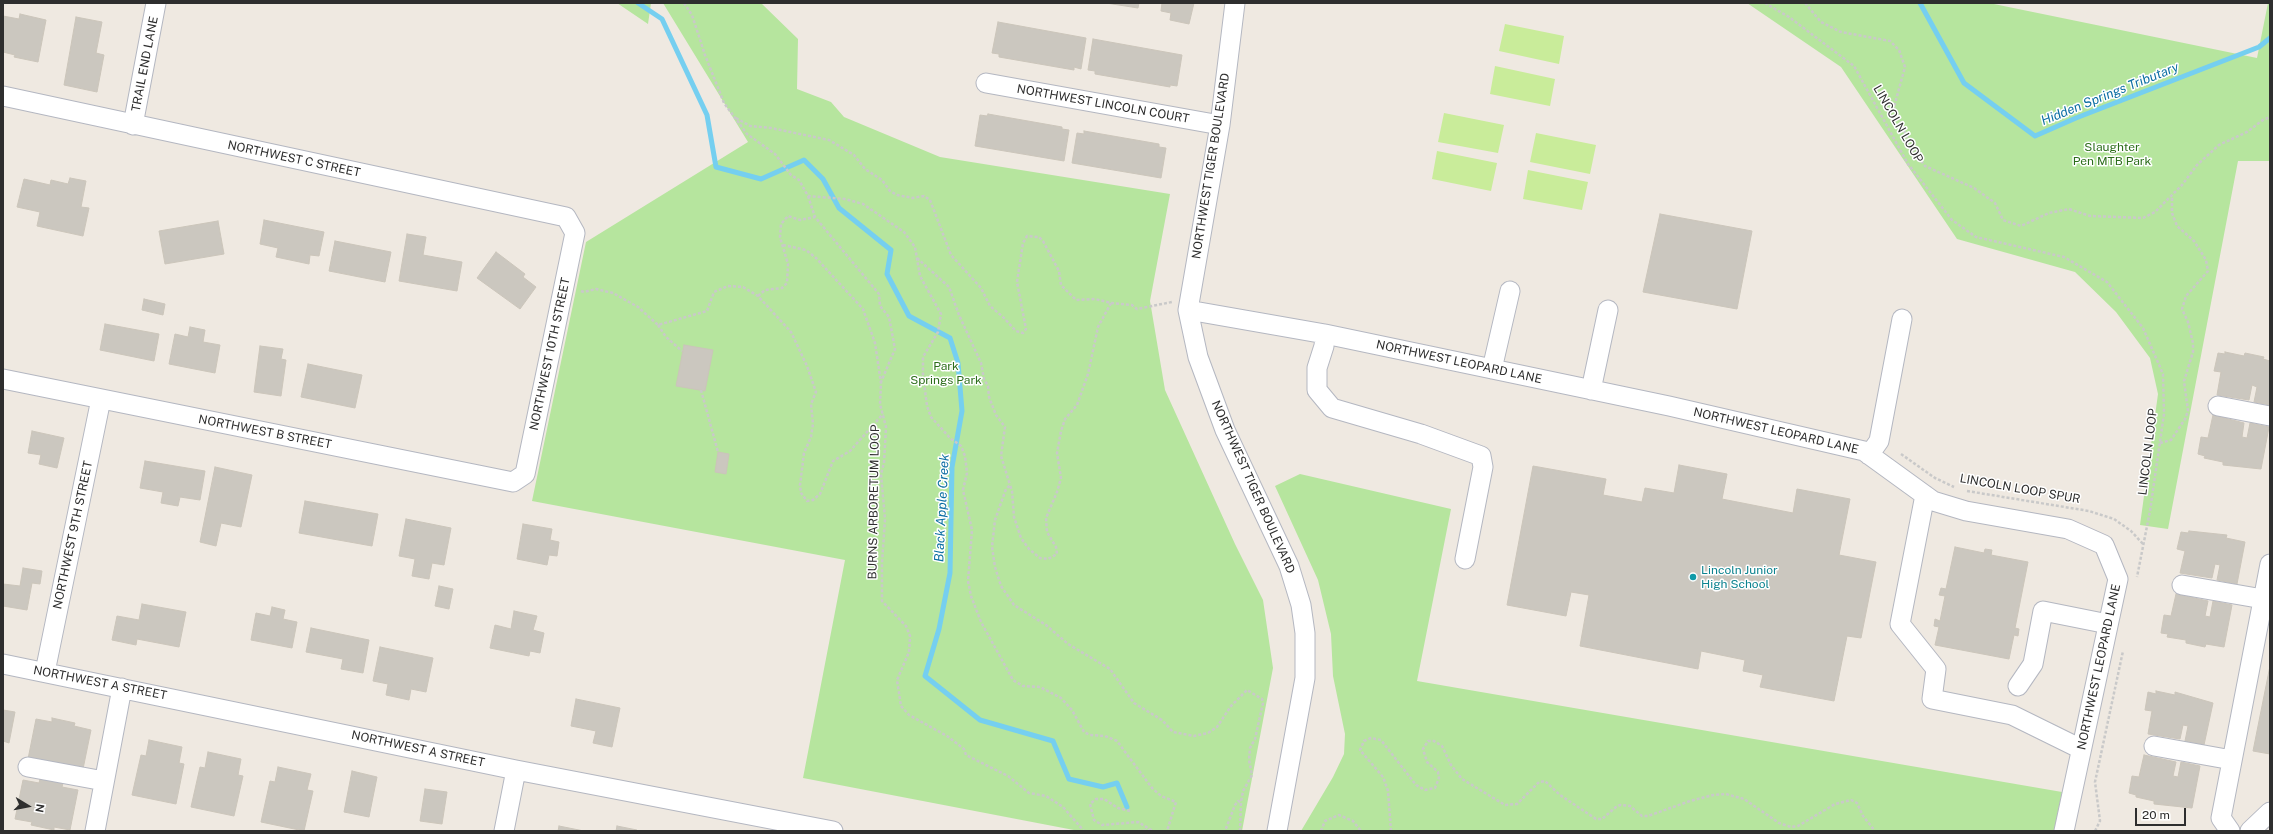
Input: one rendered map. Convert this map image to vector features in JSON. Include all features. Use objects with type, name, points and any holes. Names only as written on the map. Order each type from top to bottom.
[{"type":"street","name":"TRAIL END LANE","points":[[133,125],[156,3]]},
{"type":"street","name":"NORTHWEST TIGER BOULEVARD","points":[[1235,3],[1220,125],[1180,306],[1225,430],[1289,566],[1301,605],[1306,633],[1305,678],[1276,831]]},
{"type":"street","name":"NORTHWEST LINCOLN COURT","points":[[986,84],[1220,125]]},
{"type":"street","name":"NORTHWEST C STREET","points":[[3,96],[566,217],[575,233]]},
{"type":"street","name":"NORTHWEST 10TH STREET","points":[[525,474],[575,233]]},
{"type":"street","points":[[1492,369],[1510,291]]},
{"type":"street","name":"NORTHWEST LEOPARD LANE","points":[[1180,306],[1325,334],[1592,390],[1864,451],[1933,501],[1966,511],[2068,529],[2104,545],[2118,579],[2064,831]]},
{"type":"street","points":[[1592,390],[1608,310]]},
{"type":"street","points":[[1870,455],[1879,441],[1902,318]]},
{"type":"street","points":[[1325,334],[1324,346],[1317,368],[1316,390],[1332,408],[1421,434],[1481,456],[1483,467],[1465,559]]},
{"type":"street","name":"NORTHWEST B STREET","points":[[3,379],[513,482],[525,474]]},
{"type":"street","name":"NORTHWEST 9TH STREET","points":[[45,672],[101,399]]},
{"type":"street","points":[[2218,406],[2270,416]]},
{"type":"street","points":[[1926,495],[1900,624],[1936,669],[1932,699],[2012,715],[2081,749]]},
{"type":"street","points":[[2230,831],[2221,818],[2270,564]]},
{"type":"street","points":[[2182,585],[2263,599]]},
{"type":"street","points":[[2018,686],[2033,664],[2044,611],[2108,624]]},
{"type":"street","name":"NORTHWEST A STREET","points":[[3,664],[516,770],[833,831]]},
{"type":"street","points":[[95,831],[122,688]]},
{"type":"street","points":[[2154,746],[2232,760]]},
{"type":"street","points":[[28,767],[104,781]]},
{"type":"street","points":[[504,831],[516,770]]},
{"type":"street","points":[[2250,831],[2270,812]]},
{"type":"path","points":[[684,3],[692,14],[724,103],[747,134],[775,154],[791,175],[799,180],[808,196],[816,217],[879,294],[881,299],[880,306],[889,318],[895,349],[891,364],[881,383]]},
{"type":"path","name":"LINCOLN LOOP","points":[[1765,3],[1789,17],[1854,66],[1908,164],[1952,220],[1976,237],[2064,258],[2107,282],[2143,328],[2163,374],[2164,414],[2136,583]]},
{"type":"path","points":[[1805,3],[1821,22],[1841,32],[1890,40],[1899,50],[1905,66],[1894,107],[1911,147],[1925,166],[1946,174],[1974,188],[1995,203],[2004,220],[2021,226],[2049,213],[2069,209],[2090,216],[2143,218],[2155,212],[2172,196],[2197,165],[2219,145],[2247,132],[2263,120],[2270,117]]},
{"type":"path","points":[[736,118],[750,126],[771,128],[829,140],[854,155],[866,168],[882,180],[890,191],[897,195],[913,198],[924,196],[930,200],[951,255],[981,288],[990,306],[1016,331],[1023,333],[1026,329],[1017,282],[1023,243],[1027,236],[1039,237],[1043,241],[1059,271],[1061,285],[1076,300],[1095,299],[1111,303],[1132,305],[1137,309],[1180,306]]},
{"type":"path","points":[[808,196],[845,199],[863,204],[904,232],[915,247],[920,276],[941,314],[938,332],[923,357],[923,375],[927,406],[931,417],[950,438],[961,446],[965,456],[967,473],[963,490],[972,530],[968,581],[971,596],[981,622],[1013,680],[1022,686],[1045,690],[1061,698],[1072,710],[1084,732],[1090,735],[1105,736],[1116,741],[1152,788],[1161,796],[1176,802],[1167,831]]},
{"type":"path","points":[[2160,444],[2171,440],[2188,412],[2184,381],[2193,352],[2188,322],[2182,309],[2186,296],[2208,271],[2206,260],[2194,241],[2177,226],[2172,213],[2172,196]]},
{"type":"path","points":[[758,296],[765,290],[786,286],[788,264],[779,232],[781,224],[788,216],[800,220],[816,217]]},
{"type":"path","name":"BURNS ARBORETUM LOOP","points":[[783,245],[806,250],[816,258],[863,309],[875,343],[881,383],[880,404],[886,426],[884,463],[881,474],[885,519],[881,590],[882,601],[906,626],[910,636],[909,652],[897,680],[901,706],[909,715],[947,736],[964,749],[966,755],[1008,776],[1029,793],[1046,796],[1063,807],[1084,831]]},
{"type":"path","points":[[916,257],[949,287],[959,315],[981,363],[984,379],[988,386],[989,397],[996,415],[1005,427],[1001,456],[1011,487],[1014,517],[1021,538],[1029,549],[1040,558],[1052,558],[1057,554],[1056,547],[1048,532],[1046,518],[1061,478],[1057,453],[1061,431],[1065,419],[1077,405],[1088,374],[1098,327],[1111,303]]},
{"type":"path","points":[[565,281],[584,292],[596,289],[612,293],[638,307],[658,325],[666,337],[682,351]]},
{"type":"path","points":[[658,325],[706,311],[714,292],[728,286],[743,287],[758,296],[791,332],[808,366],[816,392],[811,404],[813,408],[811,437],[804,453],[800,485],[801,493],[807,501],[813,500],[820,494],[833,461],[850,451],[883,413]]},
{"type":"path","points":[[701,390],[718,452]]},
{"type":"path","name":"LINCOLN LOOP SPUR","points":[[1897,454],[1903,455],[1935,478],[1958,490]]},
{"type":"path","points":[[1011,487],[1010,485],[1006,489],[995,520],[992,547],[995,567],[1001,586],[1014,605],[1046,624],[1068,644],[1110,669],[1134,703],[1162,720],[1173,732],[1194,736],[1208,733],[1217,727],[1231,706],[1246,690],[1254,692],[1262,699],[1263,702],[1255,739],[1250,748],[1249,760],[1252,775],[1243,791],[1240,831]]},
{"type":"path","name":"LINCOLN LOOP SPUR","points":[[1966,491],[2089,511],[2114,518],[2131,531],[2143,545]]},
{"type":"path","points":[[2096,831],[2100,821],[2095,782],[2107,734],[2124,643]]},
{"type":"path","points":[[1391,831],[1388,791],[1383,777],[1360,750],[1364,741],[1371,738],[1381,740],[1416,785],[1425,790],[1435,788],[1439,778],[1438,772],[1427,762],[1423,748],[1428,741],[1434,741],[1442,746],[1451,765],[1462,780],[1505,805],[1517,804],[1538,782],[1545,781],[1560,795],[1596,819],[1602,819],[1620,805],[1630,806],[1642,816],[1648,816],[1690,801],[1713,795],[1726,794],[1744,799],[1779,823],[1790,827],[1798,826],[1835,804],[1851,800],[1857,803],[1863,816],[1875,831]]},
{"type":"path","points":[[1130,811],[1118,808],[1104,799],[1096,799],[1090,804],[1094,820],[1102,825],[1138,822],[1153,831]]},
{"type":"path","points":[[1225,831],[1235,806],[1238,801],[1241,802]]},
{"type":"path","points":[[1321,831],[1325,821],[1339,815],[1353,821],[1360,831]]},
{"type":"path","points":[[1138,831],[1153,831]]},
{"type":"green space","points":[[617,3],[651,3],[648,24]]},
{"type":"green space","name":"Park Springs Park","points":[[663,3],[761,3],[798,39],[797,89],[831,102],[844,117],[940,157],[1170,194],[1150,301],[1165,390],[1235,544],[1263,600],[1273,668],[1242,831],[1079,831],[803,778],[845,560],[532,501],[586,242],[748,142]]},
{"type":"green space","name":"Slaughter Pen MTB Park","points":[[1747,3],[1989,3],[2257,58],[2268,3],[2270,3],[2270,161],[2238,161],[2168,529],[2140,525],[2158,394],[2150,358],[2116,312],[2075,272],[1957,239],[1841,67]]},
{"type":"green space","points":[[1505,24],[1564,36],[1559,64],[1499,51]]},
{"type":"green space","points":[[1495,66],[1555,79],[1550,106],[1490,94]]},
{"type":"green space","points":[[1444,113],[1504,125],[1498,153],[1438,142]]},
{"type":"green space","points":[[1536,133],[1596,145],[1590,174],[1530,162]]},
{"type":"green space","points":[[1437,151],[1497,163],[1491,191],[1432,179]]},
{"type":"green space","points":[[1528,170],[1588,182],[1582,210],[1523,199]]},
{"type":"green space","points":[[1300,474],[1451,509],[1417,681],[2062,792],[2054,831],[1301,831],[1333,777],[1344,754],[1345,734],[1333,676],[1331,634],[1318,580],[1275,486]]},
{"type":"building","points":[[1106,3],[1139,3],[1138,8]]},
{"type":"building","points":[[1162,3],[1194,3],[1189,24],[1170,20],[1171,13],[1161,11]]},
{"type":"building","points":[[20,14],[46,20],[38,62],[14,57],[15,55],[3,52],[3,16],[19,19]]},
{"type":"building","points":[[76,17],[102,22],[96,53],[104,55],[97,92],[64,85]]},
{"type":"building","points":[[998,22],[1086,38],[1081,69],[1074,67],[1074,70],[999,57],[999,54],[992,53]]},
{"type":"building","points":[[1093,39],[1182,55],[1177,86],[1170,85],[1170,87],[1095,74],[1095,71],[1088,70]]},
{"type":"building","points":[[988,114],[1062,127],[1062,129],[1069,130],[1064,161],[975,146],[980,115],[987,116]]},
{"type":"building","points":[[1084,131],[1159,144],[1159,147],[1166,148],[1161,178],[1072,163],[1077,133],[1084,134]]},
{"type":"building","points":[[70,178],[86,181],[81,207],[89,208],[83,236],[37,226],[40,212],[17,207],[24,179],[50,185],[51,180],[68,184]]},
{"type":"building","points":[[1660,214],[1752,231],[1737,309],[1643,292]]},
{"type":"building","points":[[264,220],[324,232],[319,256],[310,255],[309,264],[276,257],[278,248],[260,244]]},
{"type":"building","points":[[218,221],[224,254],[165,264],[159,231]]},
{"type":"building","points":[[407,234],[426,237],[423,255],[462,262],[457,291],[399,281]]},
{"type":"building","points":[[335,241],[391,252],[385,282],[329,271]]},
{"type":"building","points":[[496,252],[525,274],[523,277],[536,287],[520,309],[477,278]]},
{"type":"building","points":[[144,299],[165,304],[163,315],[142,310]]},
{"type":"building","points":[[105,324],[159,334],[154,361],[100,350]]},
{"type":"building","points":[[190,327],[205,330],[203,342],[220,345],[215,373],[169,364],[175,334],[188,337]]},
{"type":"building","points":[[684,345],[713,350],[705,391],[676,386]]},
{"type":"building","points":[[260,346],[283,349],[281,359],[286,360],[281,396],[254,392]]},
{"type":"building","points":[[2225,352],[2244,356],[2245,353],[2264,357],[2263,359],[2270,361],[2270,405],[2254,402],[2257,387],[2252,385],[2249,400],[2217,395],[2221,372],[2214,371],[2218,353],[2225,354]]},
{"type":"building","points":[[308,364],[362,375],[355,408],[301,397]]},
{"type":"building","points":[[2213,415],[2244,423],[2242,437],[2247,438],[2250,423],[2269,427],[2261,469],[2223,465],[2223,462],[2204,458],[2205,456],[2198,454],[2201,437],[2208,438]]},
{"type":"building","points":[[32,431],[64,438],[57,468],[39,464],[41,455],[28,453]]},
{"type":"building","points":[[718,452],[729,454],[726,474],[715,472]]},
{"type":"building","points":[[145,461],[205,471],[200,500],[180,497],[178,506],[161,503],[163,492],[140,488]]},
{"type":"building","name":"Lincoln Junior High School","points":[[1679,465],[1727,474],[1722,499],[1793,513],[1797,489],[1850,499],[1839,555],[1876,562],[1861,638],[1847,636],[1834,701],[1760,687],[1763,675],[1743,671],[1745,660],[1701,651],[1698,669],[1580,646],[1589,595],[1571,592],[1566,616],[1507,605],[1533,466],[1606,479],[1603,495],[1642,502],[1645,488],[1674,493]]},
{"type":"building","points":[[215,467],[252,475],[241,527],[221,523],[216,546],[200,542]]},
{"type":"building","points":[[305,501],[378,514],[372,546],[299,533]]},
{"type":"building","points":[[406,519],[451,528],[444,565],[432,563],[429,579],[412,576],[415,559],[399,556]]},
{"type":"building","points":[[523,524],[552,529],[550,540],[559,542],[557,556],[549,555],[547,565],[517,559]]},
{"type":"building","points":[[2189,531],[2227,535],[2226,538],[2245,542],[2237,584],[2217,580],[2220,565],[2215,564],[2212,578],[2180,573],[2185,551],[2177,549],[2181,532],[2188,533]]},
{"type":"building","points":[[1955,547],[1984,553],[1985,549],[1992,550],[1991,555],[2028,562],[2015,628],[2019,629],[2018,636],[2014,635],[2009,659],[1935,645],[1939,627],[1934,626],[1935,619],[1940,621],[1945,596],[1939,595],[1941,588],[1946,589]]},
{"type":"building","points":[[23,568],[42,571],[40,584],[32,583],[27,610],[3,606],[3,584],[20,586]]},
{"type":"building","points":[[439,586],[453,589],[449,609],[435,606]]},
{"type":"building","points":[[2176,594],[2208,601],[2205,616],[2210,617],[2213,601],[2232,605],[2224,647],[2206,644],[2205,647],[2186,643],[2186,640],[2167,637],[2168,634],[2161,633],[2164,615],[2171,616]]},
{"type":"building","points":[[142,604],[186,612],[179,647],[137,639],[136,645],[112,640],[117,616],[139,620]]},
{"type":"building","points":[[272,607],[285,610],[283,619],[297,622],[292,648],[251,640],[256,613],[270,616]]},
{"type":"building","points":[[514,611],[537,616],[533,630],[544,633],[540,653],[530,651],[529,656],[490,648],[495,625],[511,629]]},
{"type":"building","points":[[311,628],[369,640],[363,673],[341,669],[343,659],[306,652]]},
{"type":"building","points":[[380,647],[433,658],[426,692],[411,689],[409,700],[386,695],[388,684],[373,681]]},
{"type":"building","points":[[2270,666],[2270,754],[2253,751]]},
{"type":"building","points":[[2156,691],[2175,695],[2175,692],[2213,703],[2204,745],[2185,741],[2188,726],[2183,725],[2180,739],[2148,734],[2152,711],[2145,710],[2148,692],[2156,694]]},
{"type":"building","points":[[576,699],[620,708],[612,747],[593,743],[596,731],[571,726]]},
{"type":"building","points":[[3,710],[15,712],[9,743],[3,741]]},
{"type":"building","points":[[52,718],[75,723],[74,726],[91,730],[83,769],[28,759],[36,719],[52,722]]},
{"type":"building","points":[[149,740],[182,747],[179,763],[184,764],[176,804],[132,795],[141,755],[146,756]]},
{"type":"building","points":[[208,752],[241,759],[238,775],[243,776],[234,816],[191,807],[200,767],[205,768]]},
{"type":"building","points":[[2144,755],[2176,762],[2173,776],[2178,777],[2181,762],[2200,766],[2192,808],[2154,804],[2154,801],[2136,797],[2136,795],[2129,793],[2132,776],[2139,777]]},
{"type":"building","points":[[278,767],[311,774],[307,790],[313,791],[304,831],[261,822],[270,781],[275,782]]},
{"type":"building","points":[[352,771],[377,777],[369,817],[344,812]]},
{"type":"building","points":[[40,779],[63,783],[62,787],[78,790],[70,830],[54,827],[54,830],[31,825],[32,822],[15,819],[23,780],[39,783]]},
{"type":"building","points":[[425,789],[447,792],[442,824],[420,821]]},
{"type":"building","points":[[559,826],[584,831],[558,831]]},
{"type":"building","points":[[617,826],[637,830],[637,831],[616,831]]},
{"type":"waterway","name":"Black Apple Creek","points":[[638,3],[662,19],[707,115],[716,167],[761,179],[804,160],[823,179],[839,208],[891,250],[887,274],[909,316],[950,338],[958,363],[962,411],[952,467],[950,573],[939,629],[925,676],[980,720],[1053,741],[1069,779],[1103,787],[1117,783],[1127,807]]},
{"type":"waterway","name":"Hidden Springs Tributary","points":[[1920,3],[1964,83],[2035,136],[2076,118],[2259,47],[2270,38]]},
{"type":"place","name":"Lincoln Junior High School","points":[[1693,577]]}]
